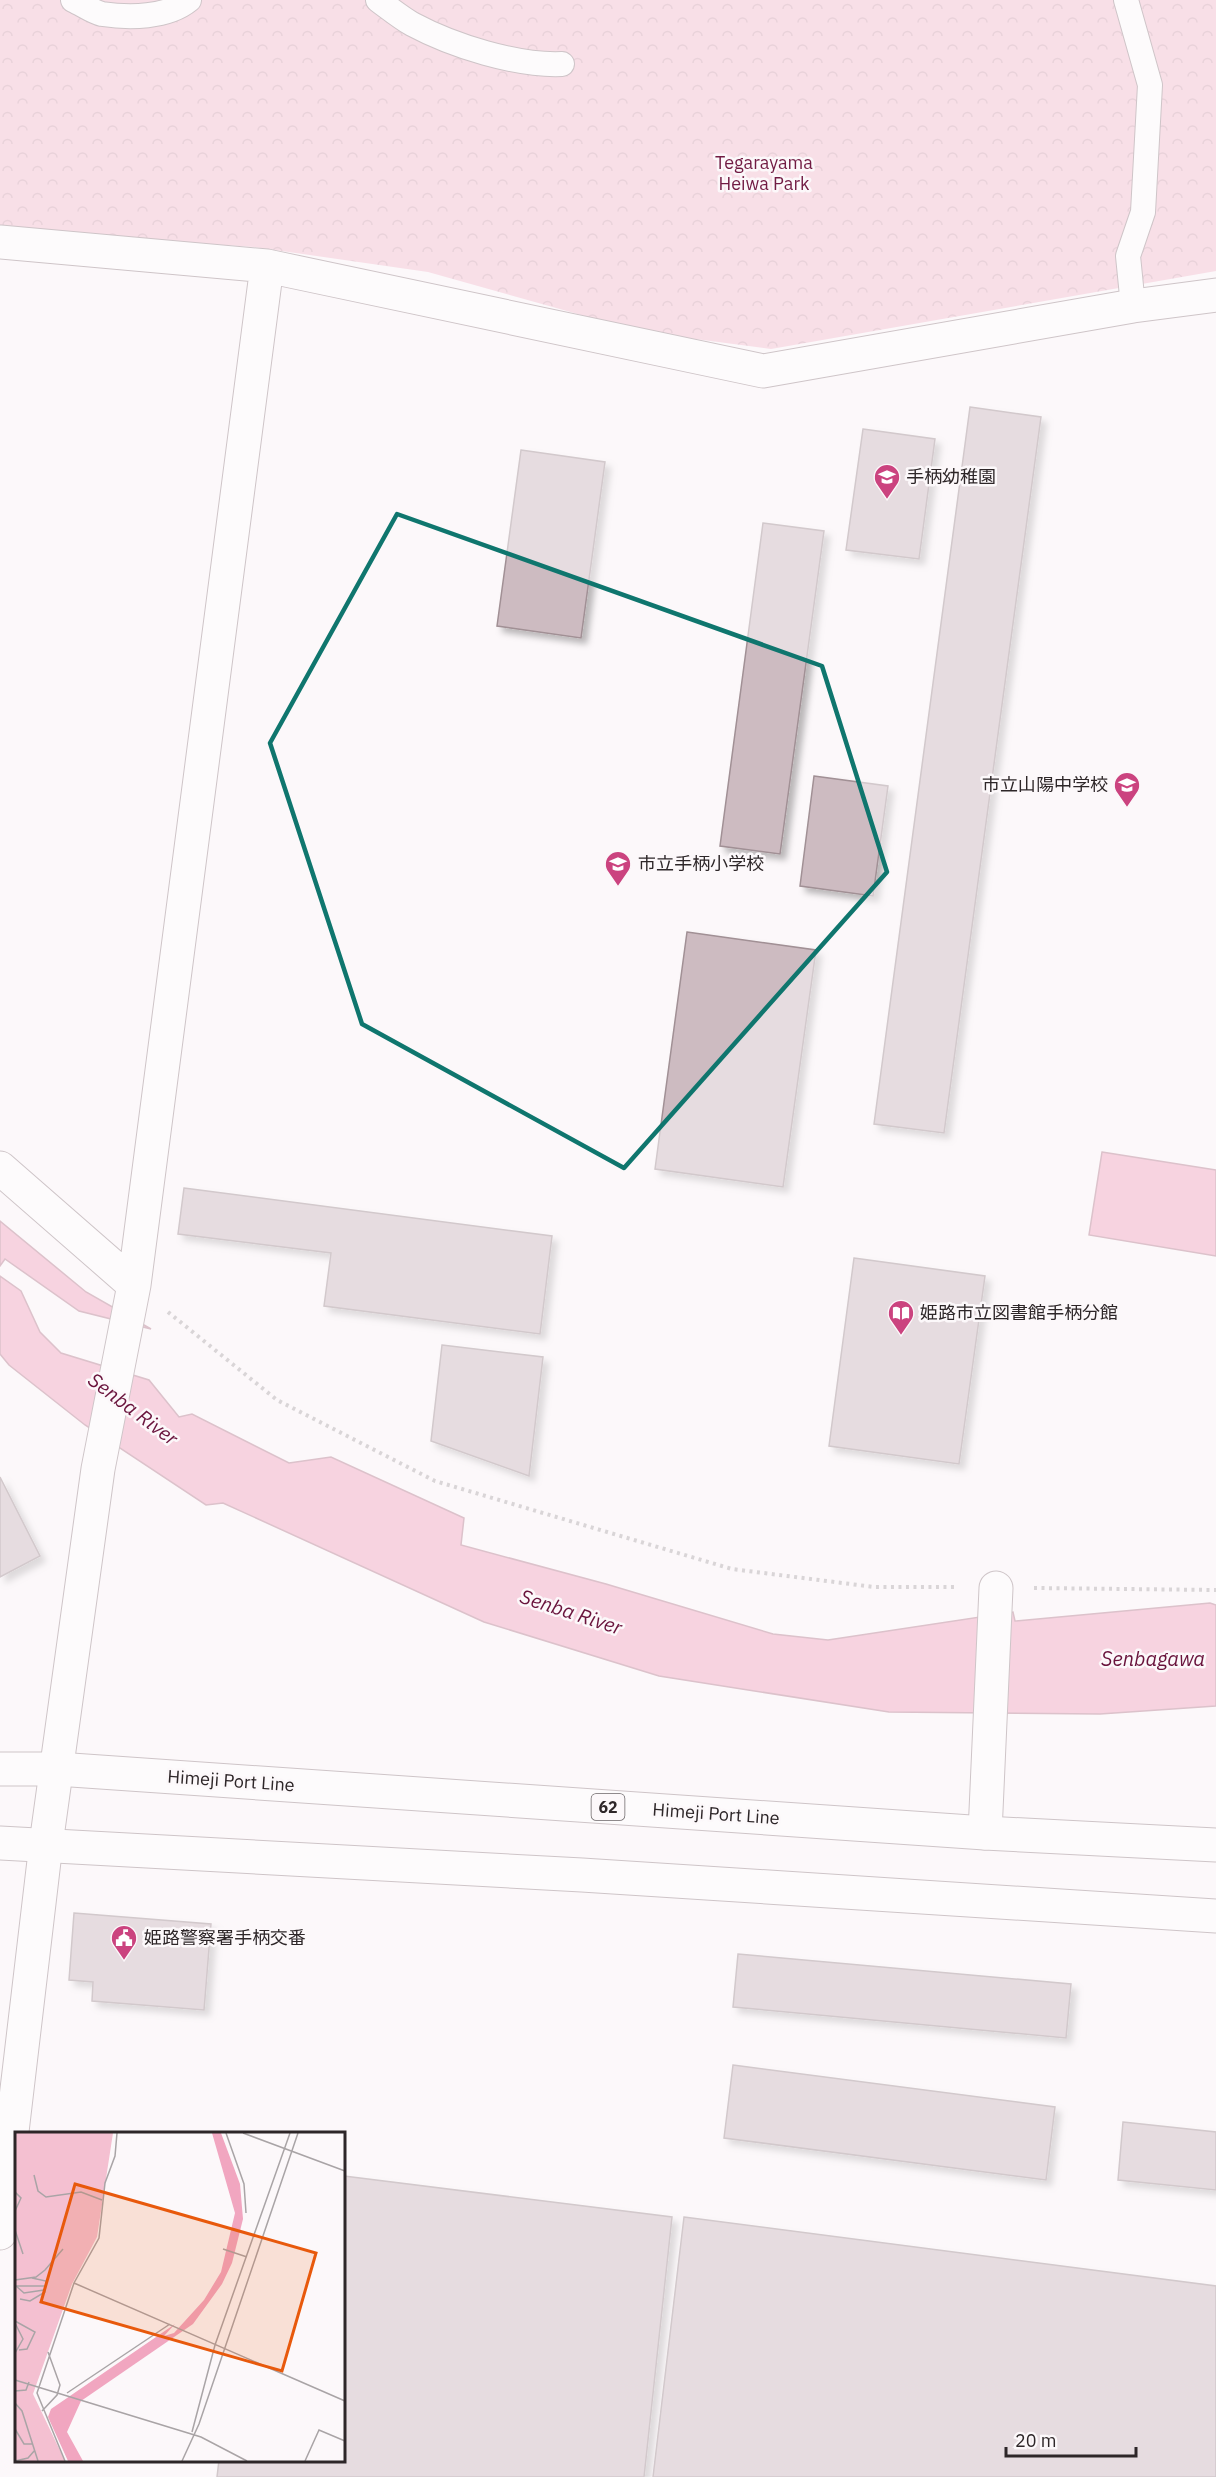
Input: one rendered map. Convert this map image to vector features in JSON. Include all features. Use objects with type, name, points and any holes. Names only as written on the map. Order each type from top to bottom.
[{"type":"street","points":[[0,242],[267,266],[763,372],[1133,306],[1216,294]]},
{"type":"street","points":[[0,2233],[46,1844],[98,1469],[134,1285],[267,266]]},
{"type":"street","points":[[0,1168],[134,1285]]},
{"type":"street","points":[[985,1833],[996,1588]]},
{"type":"street","name":"Himeji Port Line","points":[[0,1769],[57,1769],[985,1833],[1216,1845]]},
{"type":"street","points":[[0,1843],[582,1875],[1216,1916]]},
{"type":"lane","points":[[72,0],[101,14],[189,0]]},
{"type":"lane","points":[[378,0],[412,24],[464,46],[539,65],[562,64]]},
{"type":"lane","points":[[1126,0],[1150,85],[1143,212],[1128,256],[1133,306]]},
{"type":"path","points":[[134,1285],[278,1400],[435,1481],[732,1569],[874,1587],[1216,1590]]},
{"type":"highlighted area","points":[[397,514],[822,666],[887,872],[624,1168],[362,1024],[270,743]]},
{"type":"green space","name":"Tegarayama Heiwa Park","points":[[0,0],[1216,0],[1216,271],[771,349],[642,332],[428,272],[254,247],[0,230]]},
{"type":"water","points":[[1102,1152],[1216,1170],[1216,1256],[1089,1235]]},
{"type":"water","points":[[0,1221],[86,1292],[151,1329],[79,1311],[5,1259],[0,1266]]},
{"type":"water","name":"Senbagawa","points":[[0,1276],[21,1291],[40,1332],[61,1353],[149,1380],[179,1417],[192,1414],[289,1463],[331,1457],[464,1518],[461,1545],[606,1584],[773,1634],[828,1640],[1013,1612],[1015,1621],[1210,1603],[1216,1605],[1216,1706],[1100,1714],[889,1712],[659,1676],[484,1622],[223,1503],[206,1505],[85,1425],[9,1365],[0,1354]]},
{"type":"building","points":[[970,407],[1041,417],[944,1133],[874,1124]]},
{"type":"building","points":[[863,429],[935,439],[919,559],[846,550]]},
{"type":"building","points":[[521,450],[605,462],[581,638],[497,626]]},
{"type":"building","points":[[763,523],[824,531],[780,854],[720,846]]},
{"type":"building","points":[[814,776],[888,786],[873,896],[800,886]]},
{"type":"building","points":[[687,932],[816,950],[783,1187],[655,1169]]},
{"type":"building","points":[[184,1188],[552,1236],[540,1334],[324,1306],[331,1253],[178,1234]]},
{"type":"building","points":[[854,1258],[985,1276],[959,1464],[829,1446]]},
{"type":"building","points":[[442,1345],[543,1357],[529,1476],[431,1441]]},
{"type":"building","points":[[0,1477],[40,1556],[0,1577]]},
{"type":"building","points":[[74,1913],[211,1924],[204,2010],[92,2001],[93,1982],[69,1980]]},
{"type":"building","points":[[738,1954],[1071,1984],[1066,2038],[733,2007]]},
{"type":"building","points":[[733,2065],[1055,2107],[1046,2180],[724,2138]]},
{"type":"building","points":[[1123,2122],[1216,2132],[1216,2190],[1118,2180]]},
{"type":"building","points":[[345,2176],[672,2217],[644,2477],[217,2477],[219,2462],[345,2462]]},
{"type":"building","points":[[684,2217],[1216,2286],[1216,2477],[653,2477]]},
{"type":"place","name":"手柄幼稚園","points":[[887,500]]},
{"type":"place","name":"市立山陽中学校","points":[[1127,808]]},
{"type":"place","name":"市立手柄小学校","points":[[618,887]]},
{"type":"place","name":"姫路市立図書館手柄分館","points":[[901,1336]]},
{"type":"place","name":"姫路警察署手柄交番","points":[[124,1961]]},
{"type":"water label","name":"Senba River","points":[[133,1409]]},
{"type":"water label","name":"Senba River","points":[[571,1612]]}]
